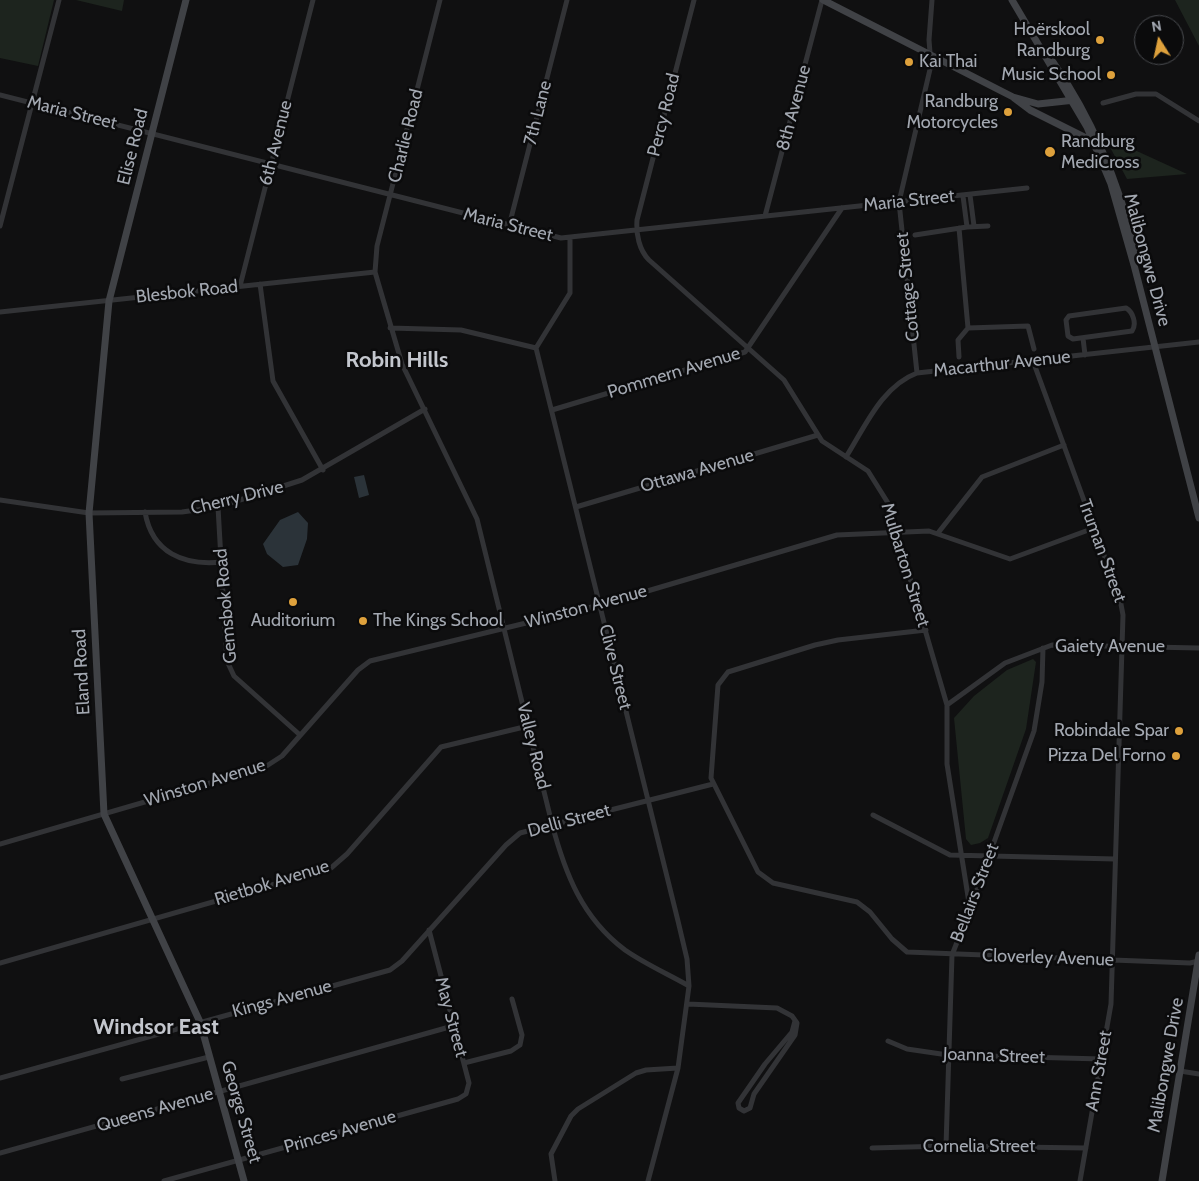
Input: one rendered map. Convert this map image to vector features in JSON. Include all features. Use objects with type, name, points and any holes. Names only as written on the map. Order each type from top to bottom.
[{"type":"street","points":[[0,226],[59,0]]},
{"type":"street","name":"Elise Road","points":[[109,300],[186,0]]},
{"type":"street","name":"6th Avenue","points":[[240,286],[313,0]]},
{"type":"street","name":"Charlie Road","points":[[375,272],[377,246],[440,0]]},
{"type":"street","name":"7th Lane","points":[[509,226],[567,0]]},
{"type":"street","name":"Percy Road","points":[[636,231],[639,212],[694,0]]},
{"type":"street","points":[[822,0],[1013,96],[1038,104],[1075,100]]},
{"type":"street","name":"8th Avenue","points":[[765,216],[822,0]]},
{"type":"street","name":"Cottage Street","points":[[917,373],[899,202],[902,181],[930,70],[932,0]]},
{"type":"street","name":"Malibongwe Drive","points":[[1013,0],[1097,135],[1120,195],[1199,518]]},
{"type":"street","points":[[1103,103],[1136,94],[1156,94],[1199,121]]},
{"type":"street","name":"Maria Street","points":[[0,95],[509,226],[570,239],[1027,188]]},
{"type":"street","points":[[1013,96],[1030,110],[1094,142]]},
{"type":"street","name":"Malibongwe Drive","points":[[1075,100],[1094,142],[1115,198],[1199,505]]},
{"type":"street","points":[[970,195],[974,226]]},
{"type":"street","points":[[963,196],[967,227]]},
{"type":"street","name":"Pommern Avenue","points":[[552,410],[737,356],[749,349],[842,208]]},
{"type":"street","points":[[915,235],[974,226],[988,226]]},
{"type":"street","points":[[959,228],[968,328],[958,340],[959,357]]},
{"type":"street","name":"Mulbarton Street","points":[[636,231],[642,250],[649,260],[788,384],[818,435],[827,445],[862,466],[872,477],[888,503],[947,705],[947,764],[970,910]]},
{"type":"street","points":[[390,328],[461,330],[536,348],[570,293],[570,239]]},
{"type":"street","name":"Blesbok Road","points":[[0,312],[375,272]]},
{"type":"street","name":"Valley Road","points":[[375,272],[390,328],[405,372],[475,512],[552,824],[567,874],[591,916],[625,950],[689,986]]},
{"type":"street","points":[[260,284],[273,381],[323,470]]},
{"type":"street","name":"Eland Road","points":[[109,300],[89,514],[104,814],[200,1022]]},
{"type":"street","points":[[1126,308],[1131,312],[1134,326],[1132,330],[1083,338],[1073,339],[1069,337],[1067,317],[1126,308]]},
{"type":"street","points":[[968,328],[1028,326],[1034,348]]},
{"type":"street","points":[[1083,338],[1085,355]]},
{"type":"street","name":"Macarthur Avenue","points":[[846,457],[887,394],[896,384],[917,373],[1199,342]]},
{"type":"street","name":"Clive Street","points":[[536,348],[686,952],[689,986]]},
{"type":"street","name":"Truman Street","points":[[1033,361],[1123,610],[1112,959]]},
{"type":"street","name":"Cherry Drive","points":[[0,500],[89,514],[193,511],[218,507],[296,483],[323,470],[425,409]]},
{"type":"street","name":"Ottawa Avenue","points":[[576,507],[818,435]]},
{"type":"street","points":[[938,533],[982,477],[1064,445]]},
{"type":"street","name":"Gemsbok Road","points":[[218,507],[226,648],[229,667],[234,676],[300,735]]},
{"type":"street","points":[[145,512],[151,534],[167,550],[193,563],[222,562]]},
{"type":"street","name":"Winston Avenue","points":[[0,844],[258,770],[282,756],[366,663],[600,605],[827,537],[897,531],[938,533],[1010,559],[1094,528]]},
{"type":"street","points":[[713,784],[711,758],[718,685],[724,674],[828,642],[926,630]]},
{"type":"street","name":"Gaiety Avenue","points":[[947,705],[1005,664],[1043,648],[1058,645],[1199,648]]},
{"type":"street","name":"Bellairs Street","points":[[946,1146],[952,955],[990,856],[1034,731],[1042,682],[1043,648]]},
{"type":"street","name":"Rietbok Avenue","points":[[0,963],[152,921],[163,915],[331,868],[347,854],[441,747],[528,726]]},
{"type":"street","name":"Delli Street","points":[[390,970],[402,960],[512,839],[525,831],[713,784]]},
{"type":"street","name":"Cloverley Avenue","points":[[713,784],[752,862],[762,877],[785,886],[857,902],[870,912],[892,940],[907,952],[1190,963],[1199,959]]},
{"type":"street","points":[[872,815],[947,854],[1115,859]]},
{"type":"street","name":"May Street","points":[[429,930],[469,1089],[464,1096],[458,1099]]},
{"type":"street","name":"Ann Street","points":[[1080,1181],[1110,1004],[1112,959]]},
{"type":"street","name":"Malibongwe Drive","points":[[1162,1181],[1199,959]]},
{"type":"street","points":[[1190,963],[1198,970]]},
{"type":"street","name":"Kings Avenue","points":[[0,1078],[390,970]]},
{"type":"street","points":[[648,1181],[678,1068],[689,986]]},
{"type":"street","points":[[1192,999],[1199,986]]},
{"type":"street","points":[[464,1063],[511,1051],[520,1045],[522,1035],[512,999]]},
{"type":"street","points":[[688,1004],[777,1008],[792,1016],[795,1022],[797,1031],[754,1094],[750,1108],[746,1111],[740,1109],[739,1101],[765,1064],[792,1032],[795,1022]]},
{"type":"street","name":"George Street","points":[[200,1022],[244,1181]]},
{"type":"street","name":"Queens Avenue","points":[[0,1153],[454,1026]]},
{"type":"street","name":"Joanna Street","points":[[888,1041],[907,1049],[948,1055],[1102,1059]]},
{"type":"street","points":[[122,1079],[210,1057]]},
{"type":"street","points":[[555,1181],[552,1154],[574,1112],[636,1072],[678,1068]]},
{"type":"street","points":[[1180,1071],[1199,1074]]},
{"type":"street","name":"Princes Avenue","points":[[164,1181],[458,1099]]},
{"type":"street","name":"Cornelia Street","points":[[872,1148],[946,1146],[1086,1148]]},
{"type":"shaded area","points":[[0,0],[54,0],[38,66],[0,58]]},
{"type":"shaded area","points":[[76,0],[124,0],[122,11]]},
{"type":"shaded area","points":[[1175,0],[1199,0],[1199,46],[1184,15]]},
{"type":"shaded area","points":[[1104,136],[1187,174],[1127,179]]},
{"type":"shaded area","points":[[364,475],[369,495],[359,498],[354,477]]},
{"type":"shaded area","points":[[298,512],[308,523],[307,539],[298,565],[283,567],[267,554],[263,544],[280,520]]},
{"type":"shaded area","points":[[1033,659],[1036,662],[1026,729],[988,838],[980,843],[971,845],[966,839],[954,718],[974,696],[1007,670]]},
{"type":"place","name":"Hoërskool Randburg","points":[[1100,40]]},
{"type":"place","name":"Kai Thai","points":[[909,62]]},
{"type":"place","name":"Music School","points":[[1111,75]]},
{"type":"place","name":"Randburg Motorcycles","points":[[1008,112]]},
{"type":"place","name":"Randburg MediCross","points":[[1050,152]]},
{"type":"place","name":"Auditorium","points":[[293,602]]},
{"type":"place","name":"The Kings School","points":[[363,621]]},
{"type":"place","name":"Robindale Spar","points":[[1179,731]]},
{"type":"place","name":"Pizza Del Forno","points":[[1176,756]]},
{"type":"district","name":"Robin Hills","points":[[397,361]]},
{"type":"district","name":"Windsor East","points":[[156,1028]]}]
